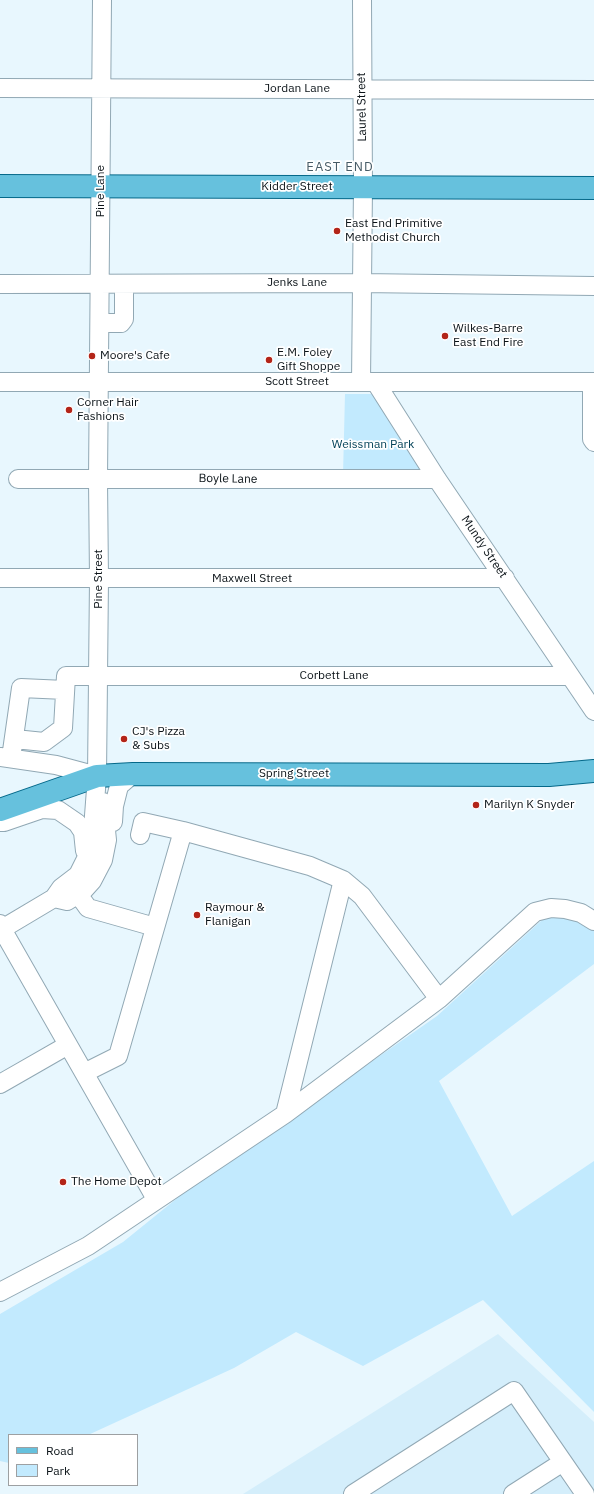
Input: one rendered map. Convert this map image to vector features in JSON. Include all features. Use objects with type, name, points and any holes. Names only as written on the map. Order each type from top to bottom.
[{"type":"main road","name":"Kidder Street","points":[[0,186],[594,188]]},
{"type":"main road","name":"Spring Street","points":[[0,810],[97,776],[133,774],[549,775],[594,771]]},
{"type":"street","name":"Pine Lane","points":[[99,383],[102,0]]},
{"type":"street","name":"Laurel Street","points":[[362,0],[361,89],[363,187],[361,283],[368,382]]},
{"type":"street","name":"Jordan Lane","points":[[0,88],[594,90]]},
{"type":"street","name":"Jenks Lane","points":[[0,284],[100,289],[361,283],[594,286]]},
{"type":"street","points":[[100,323],[121,323],[124,319],[124,289]]},
{"type":"street","name":"Scott Street","points":[[0,382],[593,382]]},
{"type":"street","name":"Mundy Street","points":[[368,382],[437,479],[594,710]]},
{"type":"street","points":[[593,382],[592,439],[594,442]]},
{"type":"street","name":"Pine Street","points":[[97,776],[99,383]]},
{"type":"street","name":"Boyle Lane","points":[[18,479],[437,479]]},
{"type":"street","name":"Maxwell Street","points":[[0,578],[505,578]]},
{"type":"street","name":"Corbett Lane","points":[[65,690],[66,676],[570,676]]},
{"type":"street","points":[[15,739],[44,742],[63,728],[65,690],[21,688],[15,739],[5,757],[56,765],[97,776]]},
{"type":"street","points":[[54,898],[67,901],[78,894],[92,881],[103,860],[107,840],[114,819],[114,806],[119,786],[133,774]]},
{"type":"street","points":[[97,776],[102,796],[107,840]]},
{"type":"street","points":[[97,776],[92,842],[78,875],[61,888],[54,898],[1,928],[156,1199]]},
{"type":"street","points":[[0,822],[42,809],[58,810],[72,819],[80,828],[84,842],[86,859]]},
{"type":"street","points":[[140,835],[143,822],[183,831],[310,866],[343,880],[362,896],[439,999]]},
{"type":"street","points":[[84,1073],[118,1056],[183,831]]},
{"type":"street","points":[[285,1114],[343,880]]},
{"type":"street","points":[[78,894],[88,908],[155,927]]},
{"type":"street","points":[[0,1292],[88,1246],[285,1114],[439,999],[535,912],[551,908],[566,909],[581,913],[594,921]]},
{"type":"street","points":[[0,1084],[68,1045]]},
{"type":"street","points":[[353,1494],[514,1391],[584,1494]]},
{"type":"street","points":[[513,1494],[563,1462]]},
{"type":"shaded area","points":[[498,1334],[594,1422],[594,1494],[243,1494]]},
{"type":"green space","name":"Weissman Park","points":[[345,394],[374,394],[423,469],[405,476],[343,475]]},
{"type":"green space","points":[[556,916],[582,921],[594,931],[594,964],[439,1081],[512,1216],[594,1161],[594,1412],[483,1300],[363,1366],[296,1332],[234,1368],[90,1434],[8,1434],[8,1463],[0,1461],[0,1314],[123,1242],[186,1191],[437,1016],[542,920]]},
{"type":"place","name":"East End Primitive Methodist Church","points":[[337,231]]},
{"type":"place","name":"Wilkes-Barre East End Fire","points":[[445,336]]},
{"type":"place","name":"Moore's Cafe","points":[[92,356]]},
{"type":"place","name":"E.M. Foley Gift Shoppe","points":[[269,360]]},
{"type":"place","name":"Corner Hair Fashions","points":[[69,410]]},
{"type":"place","name":"CJ's Pizza & Subs","points":[[124,739]]},
{"type":"place","name":"Marilyn K Snyder","points":[[476,805]]},
{"type":"place","name":"Raymour & Flanigan","points":[[197,915]]},
{"type":"place","name":"The Home Depot","points":[[63,1182]]},
{"type":"district","name":"EAST END","points":[[340,167]]}]
